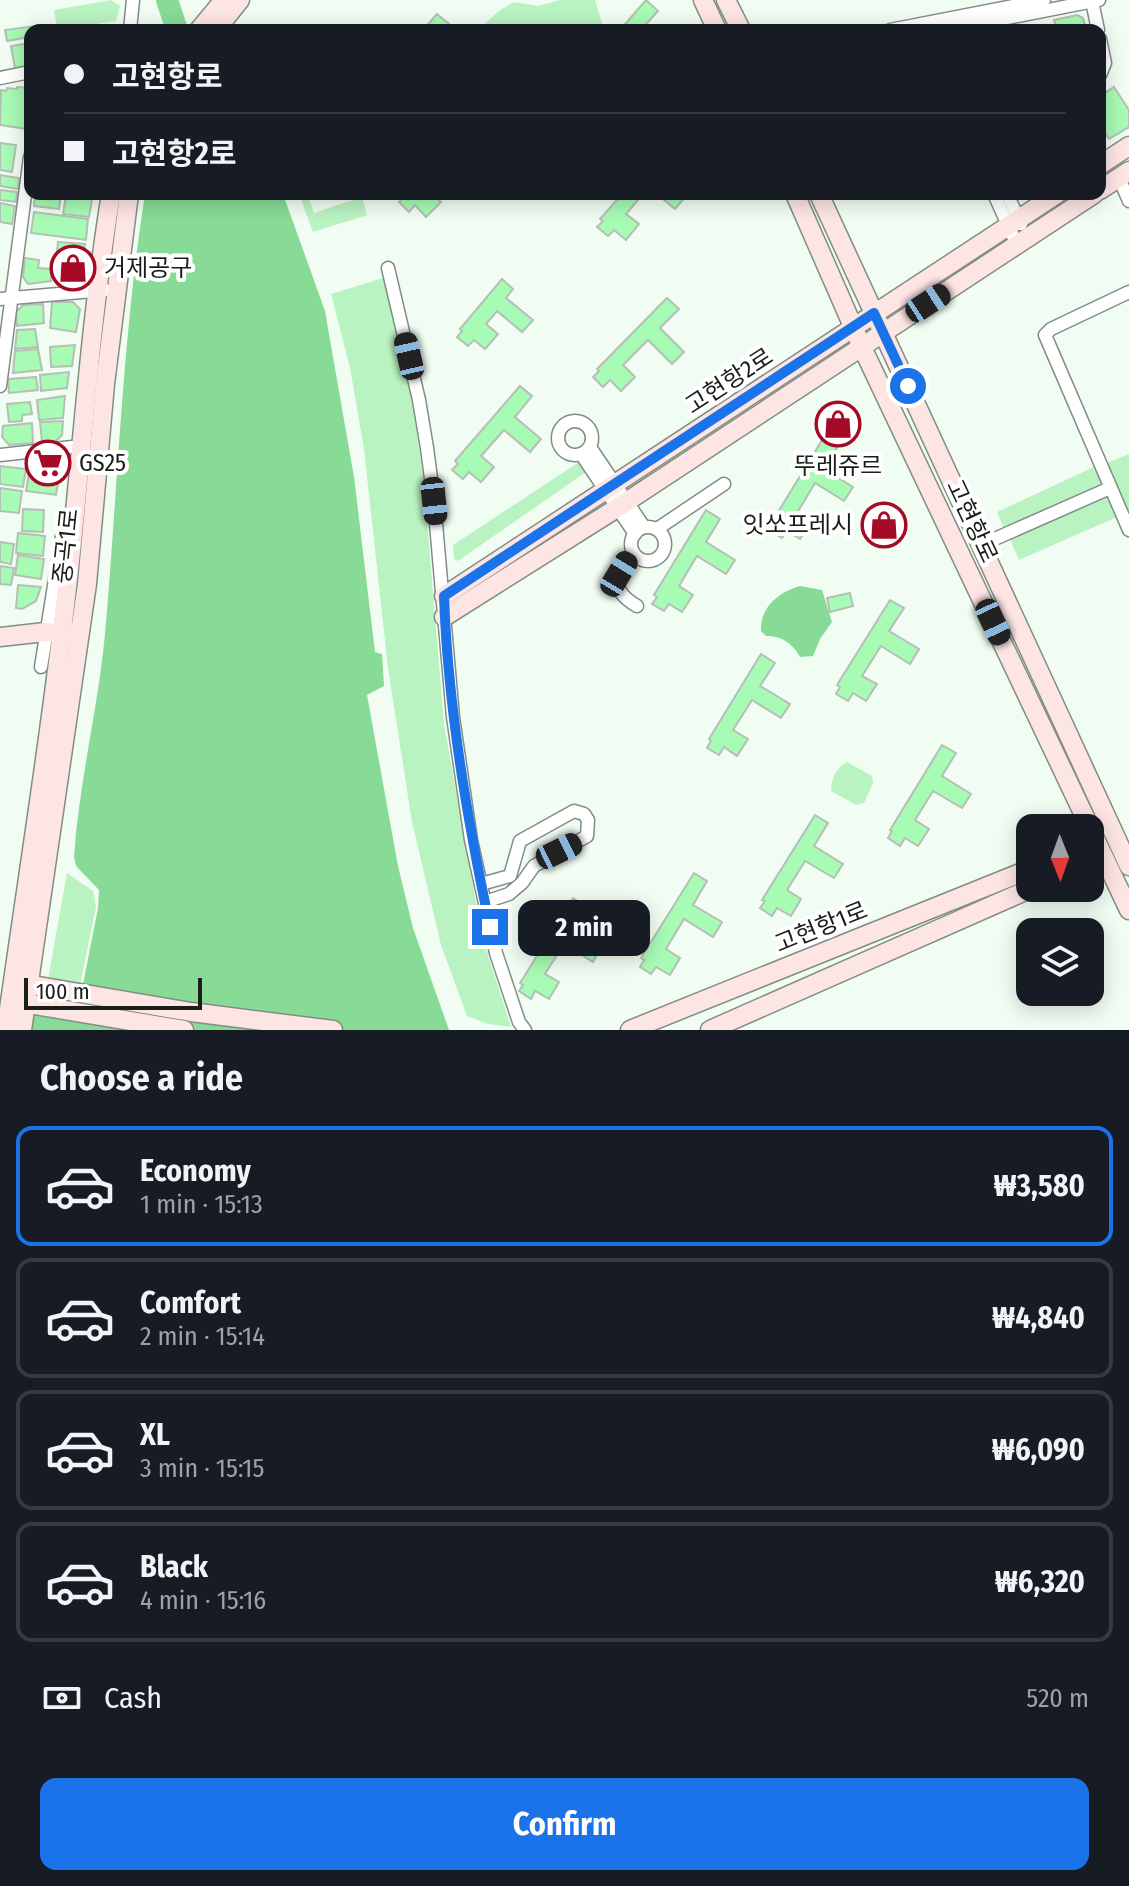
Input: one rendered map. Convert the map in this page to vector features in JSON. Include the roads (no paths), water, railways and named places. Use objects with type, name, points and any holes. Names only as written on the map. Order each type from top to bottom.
[{"type":"street","points":[[131,24],[133,0]]},
{"type":"street","points":[[703,0],[714,24]]},
{"type":"street","points":[[726,0],[738,24]]},
{"type":"street","points":[[938,24],[1044,0]]},
{"type":"street","points":[[977,24],[1096,1],[1098,24]]},
{"type":"street","points":[[206,24],[234,2]]},
{"type":"street","points":[[220,24],[234,2]]},
{"type":"street","points":[[0,78],[24,73]]},
{"type":"street","points":[[1106,161],[1129,146]]},
{"type":"street","points":[[1106,186],[1124,174],[1129,201]]},
{"type":"street","points":[[0,386],[6,298],[24,192]]},
{"type":"street","name":"중곡1로","points":[[62,633],[87,584],[105,384],[111,200]]},
{"type":"street","name":"중곡1로","points":[[18,1003],[30,877],[46,805],[81,446],[108,290],[128,200]]},
{"type":"street","name":"고현항로","points":[[798,200],[862,347],[1112,848]]},
{"type":"street","name":"고현항로","points":[[822,200],[981,545],[1112,848],[1129,910]]},
{"type":"street","points":[[998,200],[1014,223]]},
{"type":"street","points":[[1008,200],[1022,242]]},
{"type":"street","name":"고현항2로","points":[[444,596],[1048,200]]},
{"type":"street","name":"고현항2로","points":[[444,617],[1085,200]]},
{"type":"street","points":[[804,212],[804,231],[838,304],[836,328],[830,344]]},
{"type":"street","points":[[388,268],[419,400],[434,501],[453,717],[471,840],[496,953],[519,1022],[525,1030]]},
{"type":"street","points":[[6,298],[108,290]]},
{"type":"street","points":[[1129,292],[1051,329],[1045,335],[1129,530]]},
{"type":"street","points":[[0,455],[81,446]]},
{"type":"street","points":[[585,450],[622,504],[645,530],[664,538],[661,555],[646,561],[633,552]]},
{"type":"street","points":[[637,606],[622,597],[617,587],[619,574],[633,552],[631,541],[724,484]]},
{"type":"street","points":[[981,545],[1110,488]]},
{"type":"street","points":[[0,637],[62,633]]},
{"type":"street","points":[[41,667],[62,633]]},
{"type":"street","points":[[481,884],[510,876],[520,841],[574,811],[584,814],[588,820],[587,836],[534,866],[509,894],[485,902]]},
{"type":"street","name":"고현항1로","points":[[630,1030],[1016,875]]},
{"type":"street","name":"고현항1로","points":[[710,1030],[1016,895]]},
{"type":"street","points":[[20,983],[191,1012],[333,1030]]},
{"type":"street","points":[[6,1030],[18,1003]]},
{"type":"street","points":[[18,1003],[22,1030]]},
{"type":"street","points":[[18,1003],[184,1030]]},
{"type":"waterway","points":[[167,0],[175,24]]},
{"type":"place","name":"거제공구","points":[[73,268]]},
{"type":"place","name":"뚜레쥬르","points":[[838,424]]},
{"type":"place","name":"GS25","points":[[48,463]]},
{"type":"place","name":"잇쏘프레시","points":[[884,525]]}]
